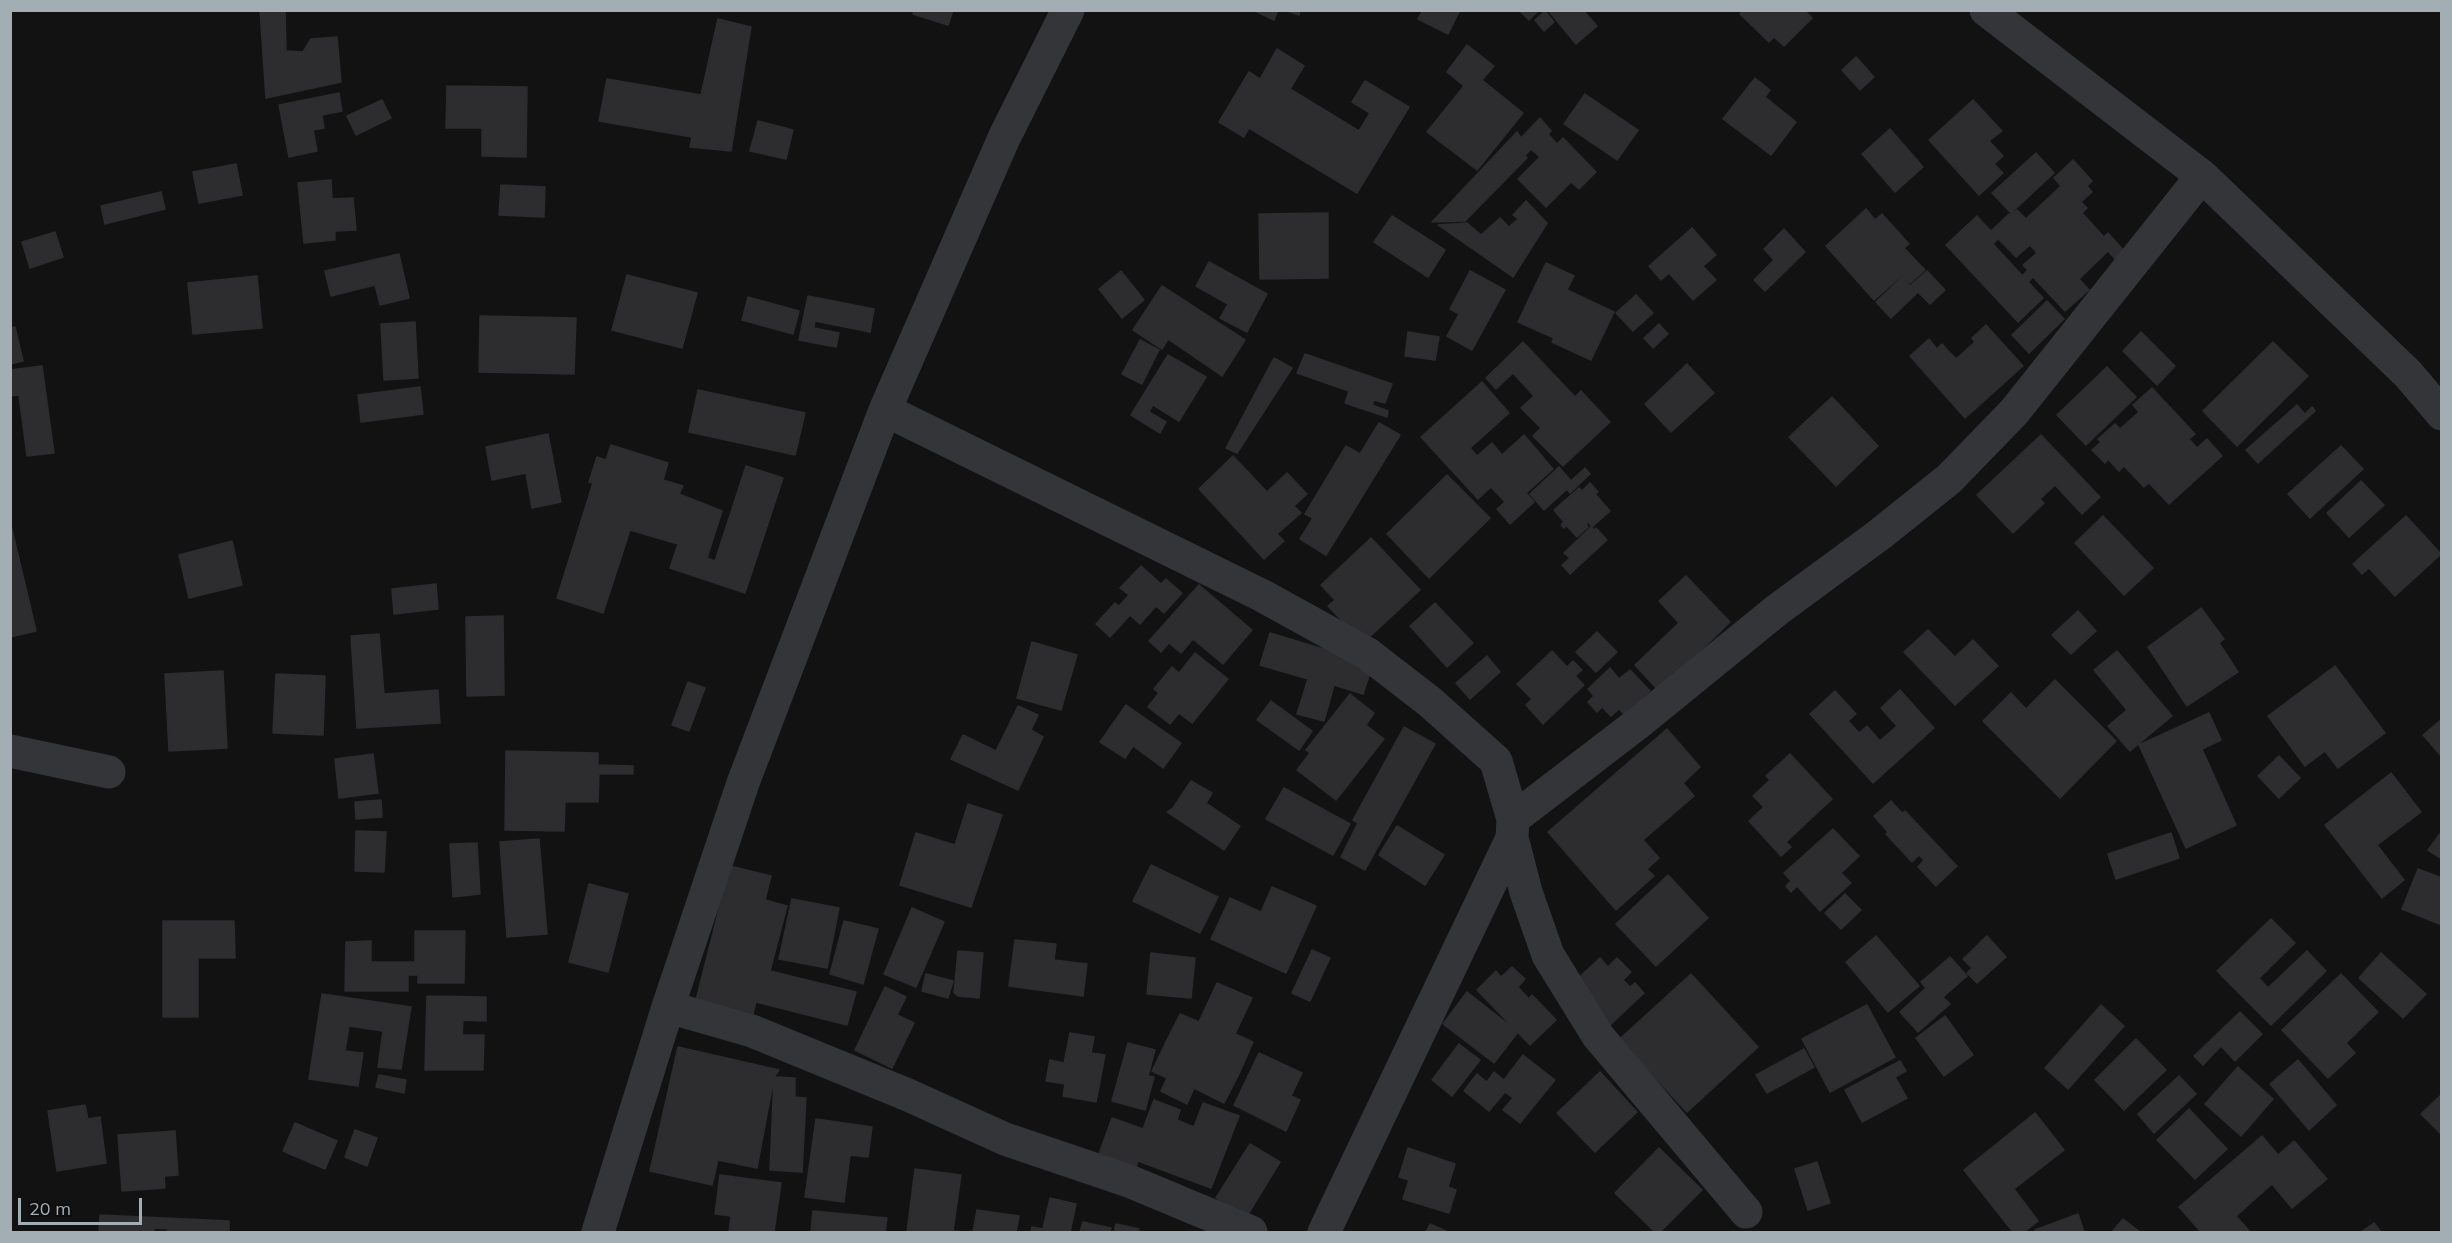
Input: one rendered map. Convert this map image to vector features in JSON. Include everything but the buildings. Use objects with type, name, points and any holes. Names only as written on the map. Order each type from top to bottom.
[{"type":"street","points":[[598,1233],[668,1007],[743,783],[885,410],[1004,138],[1068,10]]},
{"type":"street","points":[[1986,10],[2202,176],[2408,374],[2442,414]]},
{"type":"street","points":[[1324,1233],[1512,829],[1777,610],[1879,535],[1949,479],[2014,412],[2202,176]]},
{"type":"street","points":[[885,410],[1263,596],[1368,654],[1421,695],[1496,761],[1526,892],[1548,955],[1598,1036],[1746,1212]]},
{"type":"street","points":[[10,751],[109,772]]},
{"type":"street","points":[[668,1007],[752,1031],[908,1095],[1005,1139],[1129,1180],[1251,1233]]}]
